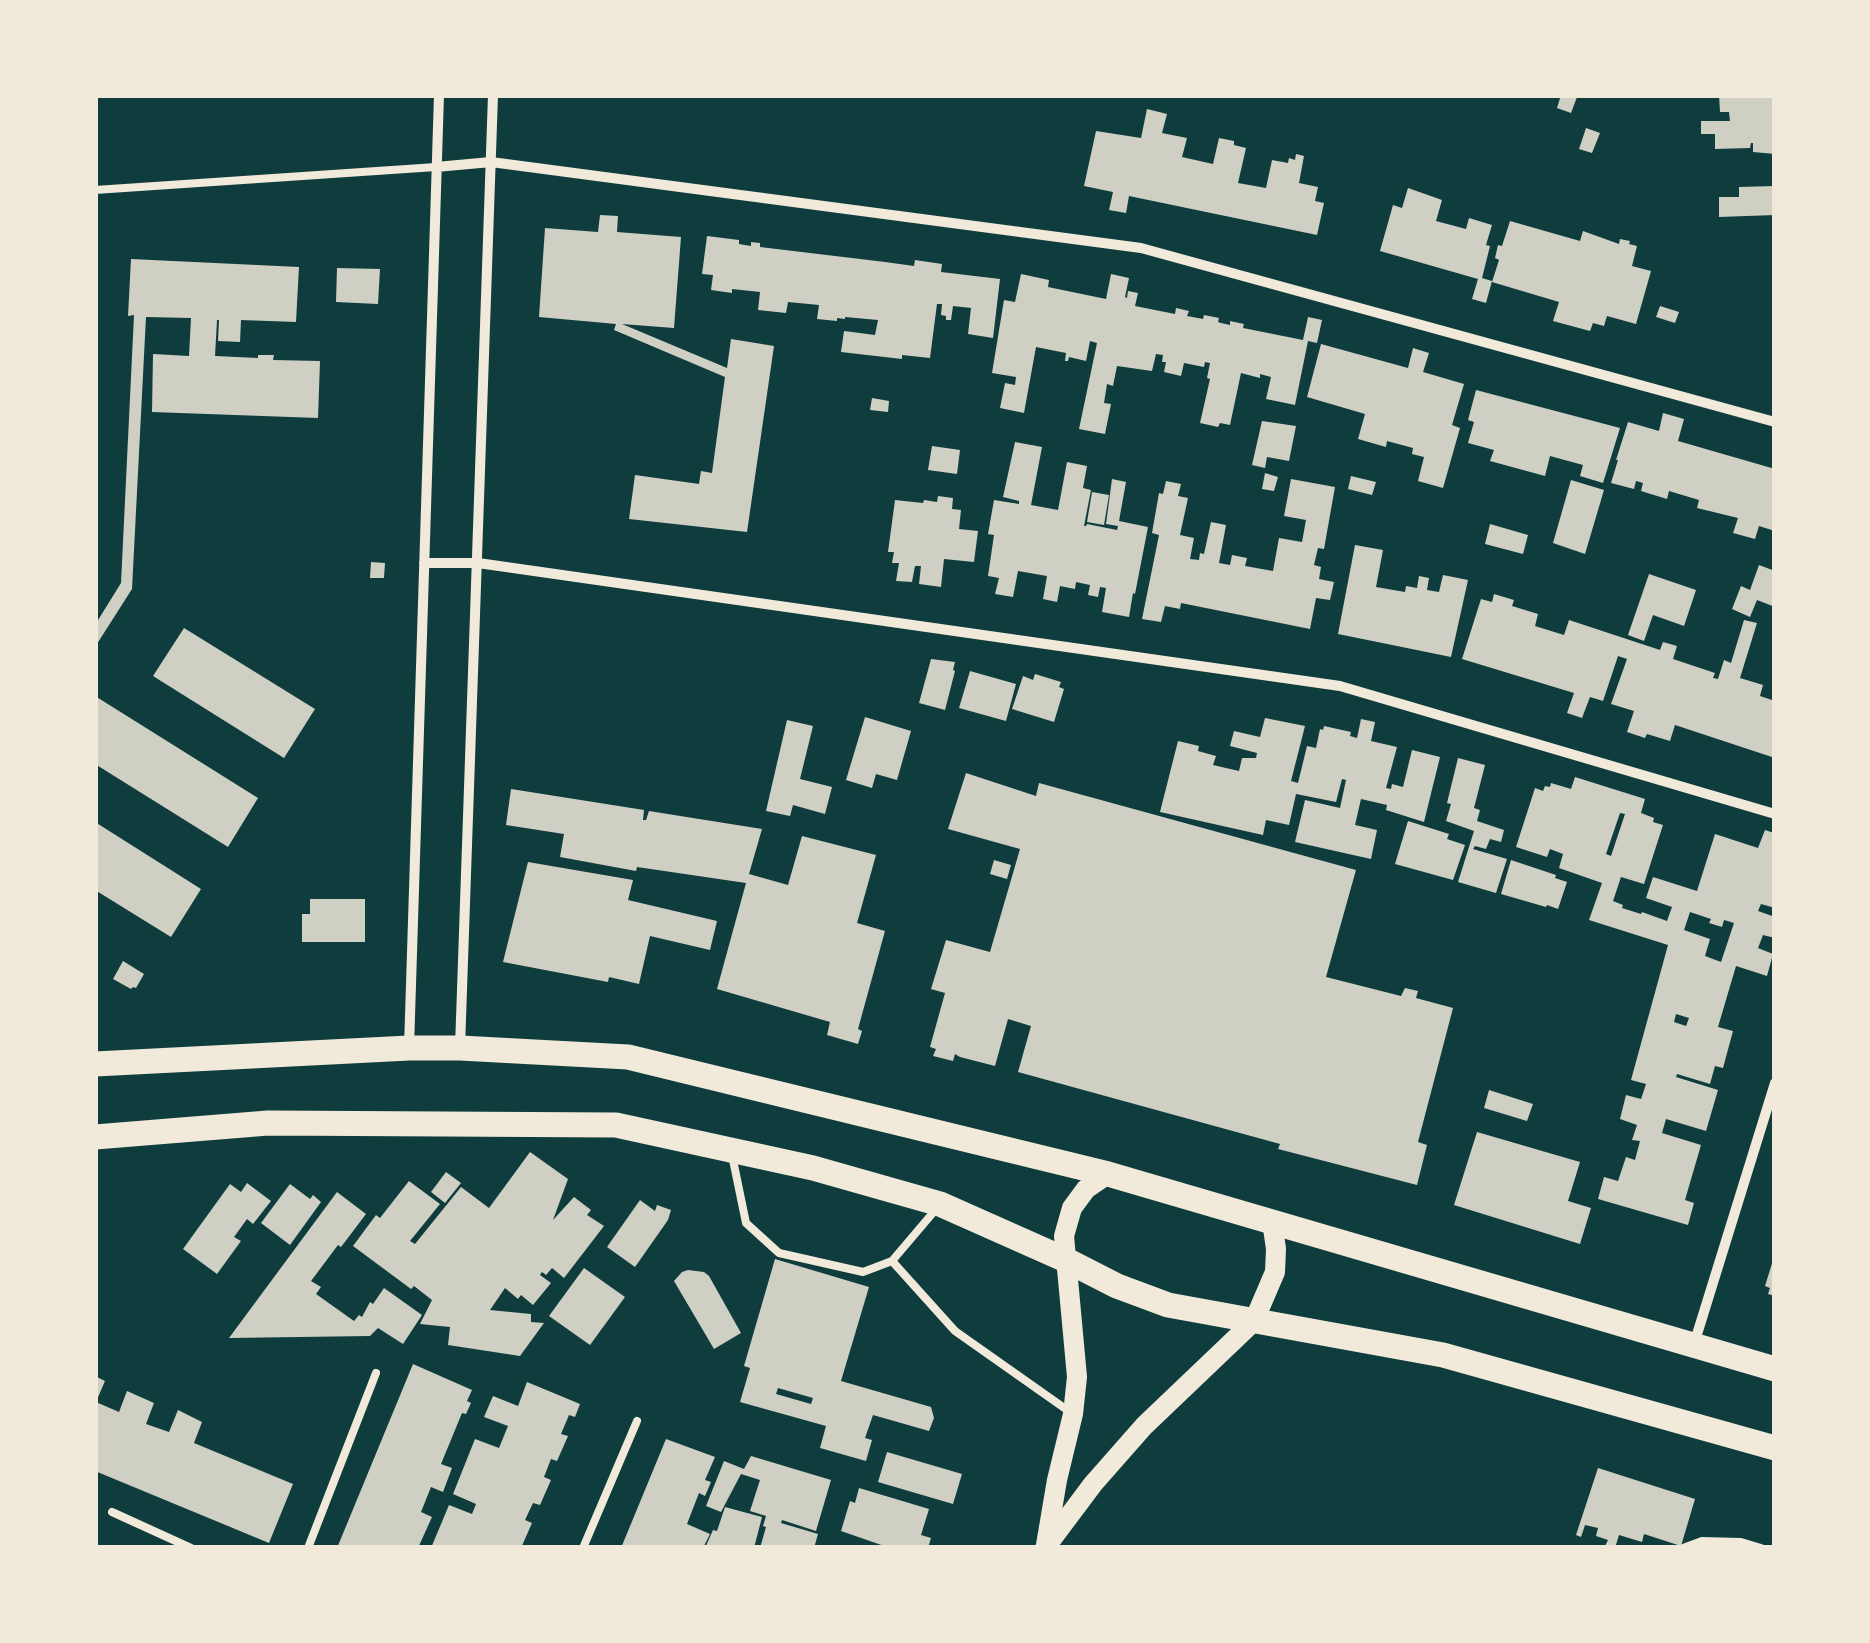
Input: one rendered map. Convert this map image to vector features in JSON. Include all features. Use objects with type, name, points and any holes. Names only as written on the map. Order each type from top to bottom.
[{"type":"main road","points":[[95,1064],[409,1048],[628,1057],[1108,1174],[1775,1369]]},
{"type":"main road","points":[[95,1138],[268,1124],[616,1125],[813,1168],[940,1204],[1117,1286],[1168,1305],[1443,1355],[1775,1448]]},
{"type":"main road","points":[[1045,1548],[1073,1414],[1076,1377],[1064,1236],[1072,1208],[1086,1189],[1108,1174]]},
{"type":"main road","points":[[1045,1548],[1093,1484],[1144,1426],[1254,1321],[1276,1272],[1272,1222]]},
{"type":"street","points":[[409,1048],[439,95]]},
{"type":"street","points":[[460,1048],[493,95]]},
{"type":"street","points":[[436,167],[491,162],[1140,248],[1775,422]]},
{"type":"street","points":[[424,562],[478,563],[1340,686],[1775,814]]},
{"type":"street","points":[[1694,1346],[1775,1083]]},
{"type":"lane","points":[[95,190],[436,167]]},
{"type":"lane","points":[[732,1150],[746,1223],[779,1253],[863,1272],[892,1261],[940,1204]]},
{"type":"lane","points":[[892,1261],[956,1330],[1073,1414]]},
{"type":"lane","points":[[308,1548],[376,1373]]},
{"type":"lane","points":[[584,1548],[637,1420]]},
{"type":"lane","points":[[112,1512],[190,1548]]},
{"type":"lane","points":[[1683,1548],[1702,1541],[1741,1542],[1761,1548]]},
{"type":"building","points":[[1561,95],[1577,97],[1571,113],[1557,108]]},
{"type":"building","points":[[1719,95],[1775,95],[1775,154],[1753,152],[1753,143],[1750,148],[1715,149],[1715,134],[1701,134],[1701,121],[1730,121],[1729,112],[1720,112]]},
{"type":"building","points":[[1147,109],[1167,114],[1162,133],[1187,138],[1182,157],[1213,164],[1219,138],[1246,148],[1238,183],[1266,188],[1272,160],[1288,163],[1289,158],[1295,160],[1296,154],[1304,156],[1299,183],[1318,187],[1315,201],[1324,203],[1317,235],[1129,196],[1126,213],[1109,210],[1113,192],[1084,186],[1096,131],[1141,138]]},
{"type":"building","points":[[1586,128],[1600,133],[1592,153],[1579,149]]},
{"type":"building","points":[[1775,186],[1775,215],[1719,217],[1719,197],[1739,197],[1739,187]]},
{"type":"building","points":[[1408,188],[1442,200],[1436,221],[1466,229],[1469,218],[1492,225],[1482,278],[1492,281],[1486,303],[1472,299],[1478,279],[1380,251],[1393,205],[1402,208]]},
{"type":"building","points":[[600,215],[618,216],[617,232],[681,237],[674,328],[622,324],[727,368],[731,339],[774,346],[747,532],[629,519],[635,475],[699,484],[701,471],[712,473],[725,377],[614,330],[616,324],[539,317],[545,228],[598,232]]},
{"type":"building","points":[[1510,221],[1580,241],[1583,231],[1637,246],[1632,266],[1651,271],[1636,324],[1607,316],[1604,326],[1593,323],[1590,331],[1553,321],[1559,302],[1492,282],[1499,260],[1495,258],[1498,245],[1502,246]]},
{"type":"building","points":[[707,236],[739,240],[739,244],[751,246],[751,242],[760,243],[760,247],[914,266],[915,260],[942,264],[941,272],[1000,279],[993,338],[968,334],[971,308],[953,306],[951,320],[946,320],[941,315],[942,304],[937,304],[930,358],[841,352],[844,331],[875,335],[878,320],[817,319],[819,305],[788,302],[786,313],[758,310],[760,292],[711,290],[713,275],[702,274]]},
{"type":"building","points":[[131,259],[299,267],[296,322],[241,320],[240,342],[218,341],[217,320],[215,356],[274,355],[273,360],[320,361],[318,418],[152,412],[153,354],[189,356],[191,318],[146,317],[132,589],[95,647],[95,625],[121,583],[134,315],[128,316]]},
{"type":"building","points":[[337,268],[380,269],[378,304],[336,302]]},
{"type":"building","points":[[1021,274],[1049,280],[1048,287],[1106,299],[1111,274],[1129,278],[1125,297],[1128,291],[1138,293],[1135,306],[1175,314],[1176,308],[1189,311],[1187,316],[1219,318],[1221,323],[1230,325],[1230,321],[1244,324],[1243,328],[1303,340],[1308,317],[1322,320],[1317,343],[1308,341],[1295,405],[1266,399],[1271,377],[1241,373],[1230,425],[1200,423],[1210,363],[1205,362],[1204,367],[1184,363],[1181,376],[1164,372],[1163,355],[1156,354],[1152,371],[1117,366],[1113,386],[1107,384],[1104,403],[1111,404],[1105,434],[1079,429],[1097,343],[1090,341],[1086,361],[1069,357],[1065,361],[1066,353],[1036,347],[1024,413],[1000,408],[1005,383],[1015,385],[1016,377],[992,373],[1004,300],[1015,302]]},
{"type":"building","points":[[1660,306],[1679,312],[1675,323],[1656,317]]},
{"type":"building","points":[[1321,344],[1408,368],[1413,348],[1429,353],[1423,372],[1464,384],[1452,425],[1460,428],[1443,488],[1418,481],[1424,457],[1412,454],[1413,448],[1387,441],[1386,447],[1358,439],[1365,414],[1307,397]]},
{"type":"building","points":[[1476,390],[1620,428],[1603,483],[1580,476],[1583,465],[1550,456],[1545,476],[1490,461],[1494,450],[1468,443],[1474,422],[1468,420]]},
{"type":"building","points":[[872,398],[889,401],[888,412],[870,410]]},
{"type":"building","points":[[1663,413],[1684,419],[1678,441],[1775,469],[1775,531],[1759,526],[1755,539],[1733,533],[1738,518],[1697,508],[1699,500],[1669,491],[1667,499],[1641,491],[1643,483],[1636,481],[1634,489],[1611,483],[1628,422],[1659,431]]},
{"type":"building","points":[[1262,421],[1296,426],[1289,461],[1267,457],[1265,468],[1252,465]]},
{"type":"building","points":[[1015,442],[1042,447],[1031,505],[1058,510],[1067,462],[1087,466],[1083,488],[1091,490],[1084,526],[1117,530],[1118,526],[1106,524],[1112,479],[1126,482],[1119,521],[1148,527],[1129,617],[1102,612],[1106,588],[1100,587],[1098,597],[1088,595],[1090,585],[1076,582],[1075,589],[1060,586],[1057,602],[1043,599],[1047,576],[1018,571],[1013,597],[995,594],[999,578],[988,576],[994,535],[988,534],[994,500],[1019,504],[1003,497]]},
{"type":"building","points":[[932,446],[960,450],[957,474],[928,470]]},
{"type":"building","points":[[1265,473],[1278,477],[1274,491],[1262,489]]},
{"type":"building","points":[[1351,476],[1376,482],[1372,495],[1348,489]]},
{"type":"building","points":[[1291,479],[1335,487],[1324,549],[1318,548],[1314,565],[1321,567],[1319,579],[1334,582],[1330,600],[1316,598],[1310,629],[1181,603],[1180,609],[1165,606],[1161,622],[1142,619],[1159,535],[1152,533],[1159,493],[1163,494],[1166,481],[1181,484],[1178,496],[1188,498],[1180,535],[1194,538],[1190,559],[1199,560],[1200,553],[1204,554],[1211,522],[1226,525],[1219,563],[1230,565],[1232,555],[1247,558],[1245,566],[1273,571],[1279,538],[1302,542],[1306,520],[1284,516]]},
{"type":"building","points":[[1571,480],[1604,490],[1585,554],[1553,543]]},
{"type":"building","points":[[1092,492],[1109,495],[1104,525],[1087,522]]},
{"type":"building","points":[[938,496],[953,498],[952,509],[961,510],[959,529],[978,531],[974,562],[944,559],[941,587],[919,584],[921,566],[915,566],[912,582],[896,581],[899,563],[892,563],[894,552],[888,552],[895,500],[937,502]]},
{"type":"building","points":[[1490,524],[1528,535],[1523,554],[1485,544]]},
{"type":"building","points":[[1355,545],[1383,550],[1376,587],[1405,592],[1406,586],[1417,588],[1419,576],[1429,578],[1427,590],[1439,592],[1443,575],[1468,580],[1451,657],[1338,634]]},
{"type":"building","points":[[371,562],[385,563],[384,578],[370,578]]},
{"type":"building","points":[[1759,565],[1775,571],[1775,607],[1757,600],[1750,617],[1732,609],[1741,586],[1750,590]]},
{"type":"building","points":[[1649,574],[1696,590],[1684,626],[1653,615],[1644,641],[1628,635]]},
{"type":"building","points":[[1494,594],[1514,600],[1512,606],[1538,614],[1535,626],[1564,635],[1569,620],[1660,650],[1663,642],[1677,646],[1673,659],[1715,673],[1713,678],[1718,679],[1724,660],[1731,663],[1744,620],[1757,623],[1740,678],[1763,685],[1760,696],[1775,701],[1775,758],[1675,725],[1670,741],[1627,732],[1634,711],[1611,704],[1627,659],[1618,656],[1603,701],[1590,697],[1582,718],[1567,713],[1574,693],[1462,659],[1481,599],[1492,602]]},
{"type":"building","points":[[184,628],[315,709],[284,758],[153,676]]},
{"type":"building","points":[[931,659],[955,662],[945,710],[919,703]]},
{"type":"building","points":[[970,671],[1016,684],[1006,721],[959,708]]},
{"type":"building","points":[[1035,674],[1061,682],[1059,687],[1064,689],[1054,722],[1012,709],[1023,676],[1033,680]]},
{"type":"building","points":[[95,696],[258,798],[228,847],[95,764]]},
{"type":"building","points":[[865,717],[911,731],[897,780],[876,774],[872,788],[846,780]]},
{"type":"building","points":[[1265,718],[1305,726],[1291,781],[1298,783],[1307,746],[1316,748],[1320,729],[1324,726],[1351,732],[1350,736],[1357,738],[1361,719],[1375,722],[1371,741],[1397,747],[1386,788],[1391,789],[1392,784],[1403,787],[1412,750],[1440,757],[1424,822],[1386,810],[1387,805],[1361,799],[1355,825],[1377,830],[1371,859],[1295,842],[1305,800],[1340,808],[1346,780],[1342,779],[1336,802],[1296,794],[1289,825],[1266,820],[1263,835],[1160,812],[1178,741],[1199,746],[1198,751],[1216,756],[1213,765],[1239,771],[1242,758],[1256,758],[1257,753],[1230,746],[1234,731],[1260,737]]},
{"type":"building","points":[[787,720],[813,726],[800,779],[832,787],[825,814],[793,805],[790,816],[766,811]]},
{"type":"building","points":[[1458,758],[1485,765],[1474,808],[1480,810],[1477,821],[1504,830],[1501,842],[1490,839],[1486,849],[1473,849],[1507,859],[1496,893],[1458,882],[1474,831],[1446,821]]},
{"type":"building","points":[[966,773],[1036,796],[1039,783],[1356,870],[1326,977],[1401,996],[1405,988],[1418,991],[1416,998],[1453,1008],[1418,1142],[1427,1145],[1417,1185],[1278,1149],[1280,1144],[1018,1072],[1031,1026],[1008,1019],[995,1066],[955,1054],[953,1061],[933,1056],[936,1049],[930,1047],[945,993],[931,989],[946,940],[990,952],[1020,849],[948,829]]},
{"type":"building","points":[[1575,777],[1645,799],[1641,813],[1663,825],[1644,884],[1621,877],[1613,901],[1622,908],[1667,921],[1672,907],[1646,898],[1653,877],[1697,891],[1715,834],[1758,848],[1765,830],[1774,833],[1775,908],[1761,904],[1758,911],[1775,917],[1775,938],[1763,935],[1758,948],[1773,954],[1767,976],[1736,966],[1718,1027],[1733,1031],[1723,1068],[1715,1066],[1710,1084],[1677,1074],[1676,1077],[1718,1090],[1706,1131],[1666,1119],[1662,1133],[1701,1145],[1685,1200],[1694,1203],[1688,1225],[1598,1199],[1604,1177],[1618,1181],[1626,1157],[1635,1160],[1640,1141],[1632,1140],[1637,1125],[1620,1119],[1626,1095],[1641,1099],[1646,1084],[1631,1080],[1668,945],[1589,920],[1602,883],[1559,868],[1563,854],[1550,849],[1547,857],[1516,847],[1535,788],[1543,791],[1551,783],[1571,789]],"holes":[[[1620,813],[1625,814],[1611,856],[1606,854]],[[1690,912],[1722,927],[1724,920],[1734,923],[1721,962],[1705,956],[1710,939],[1684,930]],[[1676,1014],[1689,1018],[1686,1026],[1674,1022]]]},
{"type":"building","points":[[511,789],[644,810],[643,820],[649,811],[762,829],[749,874],[788,885],[802,836],[876,855],[857,923],[885,931],[858,1029],[862,1031],[858,1044],[827,1035],[830,1022],[717,989],[746,883],[637,867],[636,871],[560,857],[564,834],[506,825]]},
{"type":"building","points":[[1408,821],[1449,834],[1447,839],[1465,845],[1453,880],[1395,864]]},
{"type":"building","points":[[95,822],[201,889],[171,937],[95,890]]},
{"type":"building","points":[[994,860],[1011,865],[1007,879],[990,874]]},
{"type":"building","points":[[1511,860],[1567,882],[1558,909],[1501,894]]},
{"type":"building","points":[[528,862],[633,880],[628,900],[717,921],[710,950],[650,936],[639,984],[503,962]]},
{"type":"building","points":[[310,899],[365,899],[365,942],[302,942],[302,914],[310,914]]},
{"type":"building","points":[[123,961],[144,974],[136,988],[113,979]]},
{"type":"building","points":[[1489,1090],[1533,1104],[1527,1121],[1484,1108]]},
{"type":"building","points":[[1477,1132],[1580,1162],[1568,1201],[1591,1208],[1580,1244],[1454,1205]]},
{"type":"building","points":[[530,1152],[568,1179],[553,1220],[574,1197],[591,1210],[587,1215],[604,1226],[564,1278],[552,1268],[546,1275],[542,1272],[540,1275],[551,1283],[533,1305],[505,1288],[490,1310],[531,1314],[531,1322],[544,1323],[520,1356],[448,1345],[450,1327],[420,1324],[432,1300],[353,1246],[409,1181],[440,1204],[410,1241],[415,1244],[461,1187],[489,1208]]},
{"type":"building","points":[[446,1172],[461,1183],[445,1203],[431,1192]]},
{"type":"building","points":[[247,1183],[271,1201],[253,1224],[247,1219],[234,1237],[241,1241],[217,1274],[183,1249],[230,1184],[241,1192]]},
{"type":"building","points":[[290,1184],[321,1202],[290,1245],[261,1223]]},
{"type":"building","points":[[337,1192],[366,1214],[311,1281],[321,1287],[316,1294],[354,1321],[359,1315],[362,1317],[384,1288],[422,1315],[403,1344],[378,1328],[370,1336],[229,1338]]},
{"type":"building","points":[[640,1200],[655,1211],[657,1205],[671,1210],[635,1267],[607,1247]]},
{"type":"building","points":[[1774,1257],[1775,1296],[1768,1294],[1770,1288],[1765,1286]]},
{"type":"building","points":[[775,1259],[869,1287],[841,1381],[931,1407],[934,1418],[929,1431],[873,1415],[865,1438],[872,1440],[866,1461],[820,1448],[826,1426],[740,1402],[750,1368],[744,1366]],"holes":[[[778,1388],[813,1398],[811,1404],[776,1394]]]},
{"type":"building","points":[[584,1268],[625,1297],[590,1345],[549,1316]]},
{"type":"building","points":[[688,1270],[709,1276],[741,1333],[714,1349],[674,1281]]},
{"type":"building","points":[[413,1364],[472,1390],[467,1401],[471,1403],[466,1414],[462,1413],[441,1464],[452,1468],[443,1492],[431,1487],[421,1512],[432,1517],[418,1548],[337,1548]]},
{"type":"building","points":[[95,1376],[105,1381],[96,1402],[119,1412],[127,1391],[154,1403],[146,1424],[169,1432],[178,1410],[202,1422],[194,1443],[293,1484],[269,1543],[95,1471]]},
{"type":"building","points":[[527,1382],[580,1404],[575,1417],[569,1415],[561,1434],[568,1436],[557,1461],[551,1459],[544,1477],[551,1480],[540,1505],[533,1503],[525,1520],[532,1523],[521,1548],[431,1548],[449,1505],[472,1514],[476,1504],[453,1494],[475,1439],[499,1448],[508,1426],[484,1417],[493,1396],[518,1406]]},
{"type":"building","points":[[666,1439],[715,1457],[705,1480],[711,1482],[705,1496],[699,1493],[687,1524],[710,1534],[703,1548],[621,1548]]},
{"type":"building","points":[[887,1452],[962,1474],[953,1504],[878,1482]]},
{"type":"building","points":[[751,1456],[831,1480],[816,1531],[782,1520],[781,1523],[818,1534],[814,1548],[760,1548],[766,1516],[750,1511],[760,1480],[741,1474],[721,1512],[706,1506],[724,1461],[744,1469]]},
{"type":"building","points":[[1598,1468],[1695,1499],[1681,1546],[1644,1534],[1642,1542],[1619,1535],[1612,1548],[1605,1546],[1608,1540],[1596,1536],[1598,1528],[1585,1525],[1581,1537],[1576,1535]]},
{"type":"building","points":[[859,1488],[929,1509],[921,1535],[931,1538],[928,1548],[890,1548],[841,1531],[850,1501],[855,1503]]},
{"type":"building","points":[[725,1507],[762,1517],[754,1548],[705,1548],[713,1530],[717,1531]]}]
